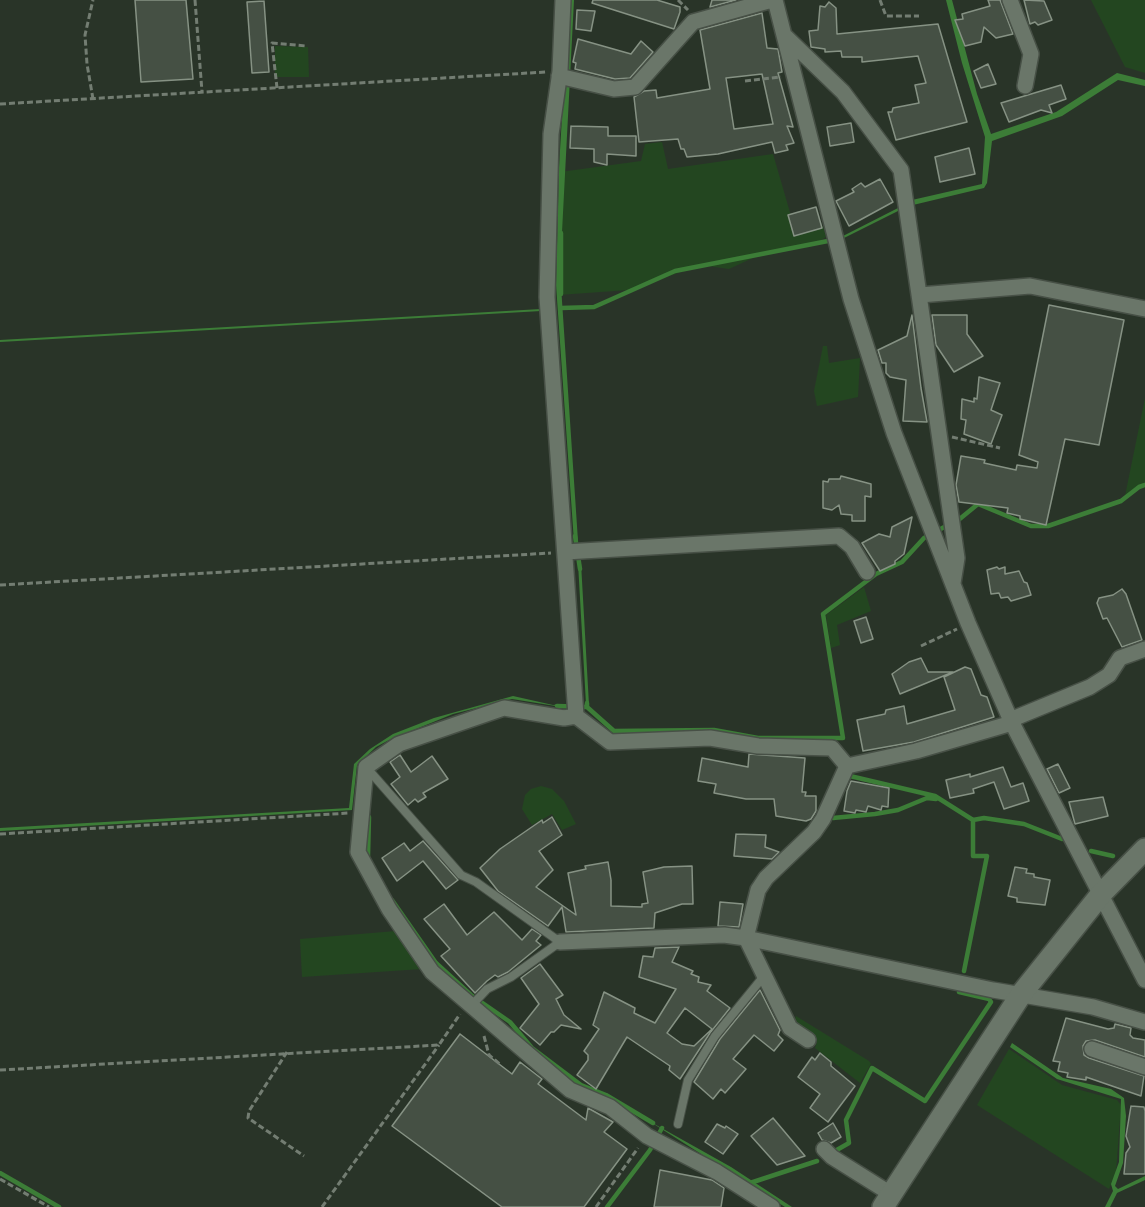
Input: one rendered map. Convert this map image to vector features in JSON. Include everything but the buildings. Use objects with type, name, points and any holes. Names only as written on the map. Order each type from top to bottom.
[{"type":"street","points":[[563,0],[559,73],[551,134],[547,297],[576,716]]},
{"type":"street","points":[[559,73],[614,89],[635,87],[693,22],[773,0],[786,37],[816,167],[851,299],[894,433],[968,623],[1011,721],[1145,980]]},
{"type":"street","points":[[1010,0],[1030,54],[1025,86]]},
{"type":"street","points":[[786,37],[843,92],[901,170],[957,558],[953,585]]},
{"type":"street","points":[[920,295],[1030,286],[1145,309]]},
{"type":"street","points":[[565,552],[839,536],[852,547],[867,572]]},
{"type":"street","points":[[847,766],[916,751],[1011,721],[1090,687],[1109,675],[1120,658],[1145,649]]},
{"type":"street","points":[[772,1207],[717,1172],[647,1136],[610,1107],[570,1090],[432,972],[389,909],[358,852],[366,767],[399,744],[504,708],[564,718],[576,716],[609,742],[710,738],[758,746],[832,748],[847,766]]},
{"type":"street","points":[[808,1040],[790,1028],[746,938],[758,890],[766,878],[814,832],[823,819],[847,766]]},
{"type":"street","points":[[824,1149],[887,1200],[1022,993],[1102,893],[1145,849]]},
{"type":"street","points":[[560,942],[724,935],[746,938],[993,990],[1022,993],[1093,1007],[1145,1022]]},
{"type":"street","points":[[1092,1049],[1145,1067]]},
{"type":"lane","points":[[366,767],[461,874],[476,882],[560,942],[511,977],[487,989],[470,1005]]},
{"type":"lane","points":[[678,1124],[688,1080],[715,1036],[764,976]]},
{"type":"path","points":[[93,0],[85,35],[93,99]]},
{"type":"path","points":[[195,0],[202,92]]},
{"type":"path","points":[[880,0],[886,16],[919,16]]},
{"type":"path","points":[[277,88],[272,43],[306,46]]},
{"type":"path","points":[[0,104],[559,73]]},
{"type":"path","points":[[745,81],[795,76]]},
{"type":"path","points":[[939,433],[1000,448]]},
{"type":"path","points":[[0,585],[565,552]]},
{"type":"path","points":[[921,646],[968,623]]},
{"type":"path","points":[[0,834],[361,812]]},
{"type":"path","points":[[322,1207],[470,1005]]},
{"type":"path","points":[[0,1070],[439,1045]]},
{"type":"path","points":[[287,1052],[249,1111],[248,1118],[304,1156]]},
{"type":"path","points":[[596,1207],[647,1136]]},
{"type":"path","points":[[0,1179],[49,1207]]},
{"type":"shaded area","points":[[569,0],[574,0],[560,271],[578,541],[574,542],[556,285],[559,167]]},
{"type":"shaded area","points":[[946,0],[952,0],[977,94],[991,134],[1056,112],[1117,73],[1145,80],[1145,86],[1118,80],[1062,116],[992,141],[987,183],[984,188],[913,205],[912,200],[982,184],[985,137],[962,63]]},
{"type":"shaded area","points":[[1091,0],[1145,0],[1145,73],[1125,67]]},
{"type":"shaded area","points":[[275,46],[308,47],[309,77],[275,77]]},
{"type":"shaded area","points":[[662,142],[668,169],[773,154],[796,233],[823,226],[826,237],[811,247],[768,251],[729,269],[701,265],[629,290],[558,295],[560,172],[641,161],[645,144]]},
{"type":"shaded area","points":[[900,207],[902,209],[844,238],[843,236]]},
{"type":"shaded area","points":[[541,309],[541,311],[0,342],[0,340]]},
{"type":"shaded area","points":[[823,346],[827,346],[829,363],[860,358],[858,397],[817,406],[814,391]]},
{"type":"shaded area","points":[[1145,398],[1145,483],[1125,496]]},
{"type":"shaded area","points":[[578,563],[581,563],[589,705],[587,708],[584,708],[586,704]]},
{"type":"shaded area","points":[[864,587],[871,611],[837,625],[840,645],[831,648],[826,615]]},
{"type":"shaded area","points":[[513,696],[553,705],[562,704],[562,707],[512,699],[453,714],[389,740],[376,747],[357,765],[352,810],[0,831],[0,828],[349,808],[354,764],[370,749],[393,734],[434,718]]},
{"type":"shaded area","points":[[541,786],[552,789],[564,801],[576,824],[562,830],[552,814],[532,825],[522,809],[525,795],[531,789]]},
{"type":"shaded area","points":[[396,931],[422,969],[302,977],[300,939]]},
{"type":"shaded area","points":[[796,1016],[869,1061],[871,1064],[860,1083],[815,1048],[817,1042],[792,1027]]},
{"type":"shaded area","points":[[1012,1043],[1063,1078],[1111,1089],[1124,1098],[1126,1116],[1123,1163],[1115,1186],[1118,1189],[1145,1176],[1145,1180],[1117,1193],[1110,1207],[1105,1207],[1113,1191],[1111,1184],[1119,1162],[1121,1099],[1057,1079],[1010,1047]]},
{"type":"shaded area","points":[[1009,1049],[1062,1085],[1117,1100],[1121,1105],[1116,1172],[1109,1189],[977,1105]]},
{"type":"shaded area","points":[[649,1121],[731,1167],[792,1207],[785,1207]]},
{"type":"waterway","points":[[561,233],[561,294]]},
{"type":"waterway","points":[[561,308],[594,307],[675,271],[833,240]]},
{"type":"waterway","points":[[956,522],[978,504],[1031,526],[1048,526],[1121,501],[1145,485]]},
{"type":"waterway","points":[[587,707],[614,731],[714,730],[758,738],[843,738],[823,614],[876,574],[902,562],[924,538],[948,525]]},
{"type":"waterway","points":[[575,536],[580,569]]},
{"type":"waterway","points":[[557,706],[587,707],[587,703]]},
{"type":"waterway","points":[[850,776],[935,796],[973,820],[984,818],[1024,824],[1062,839]]},
{"type":"waterway","points":[[833,818],[898,810],[927,798],[936,799]]},
{"type":"waterway","points":[[368,856],[369,817]]},
{"type":"waterway","points":[[964,971],[987,856],[973,856],[973,820]]},
{"type":"waterway","points":[[1091,851],[1113,856]]},
{"type":"waterway","points":[[392,900],[436,963],[471,995],[510,1022],[532,1048],[581,1085],[606,1095],[653,1123]]},
{"type":"waterway","points":[[835,1151],[849,1143],[846,1120],[872,1068],[925,1101],[991,1002],[989,999],[959,992]]},
{"type":"waterway","points":[[607,1207],[650,1150],[662,1128]]},
{"type":"waterway","points":[[750,1183],[817,1161]]},
{"type":"waterway","points":[[0,1173],[59,1207]]}]
